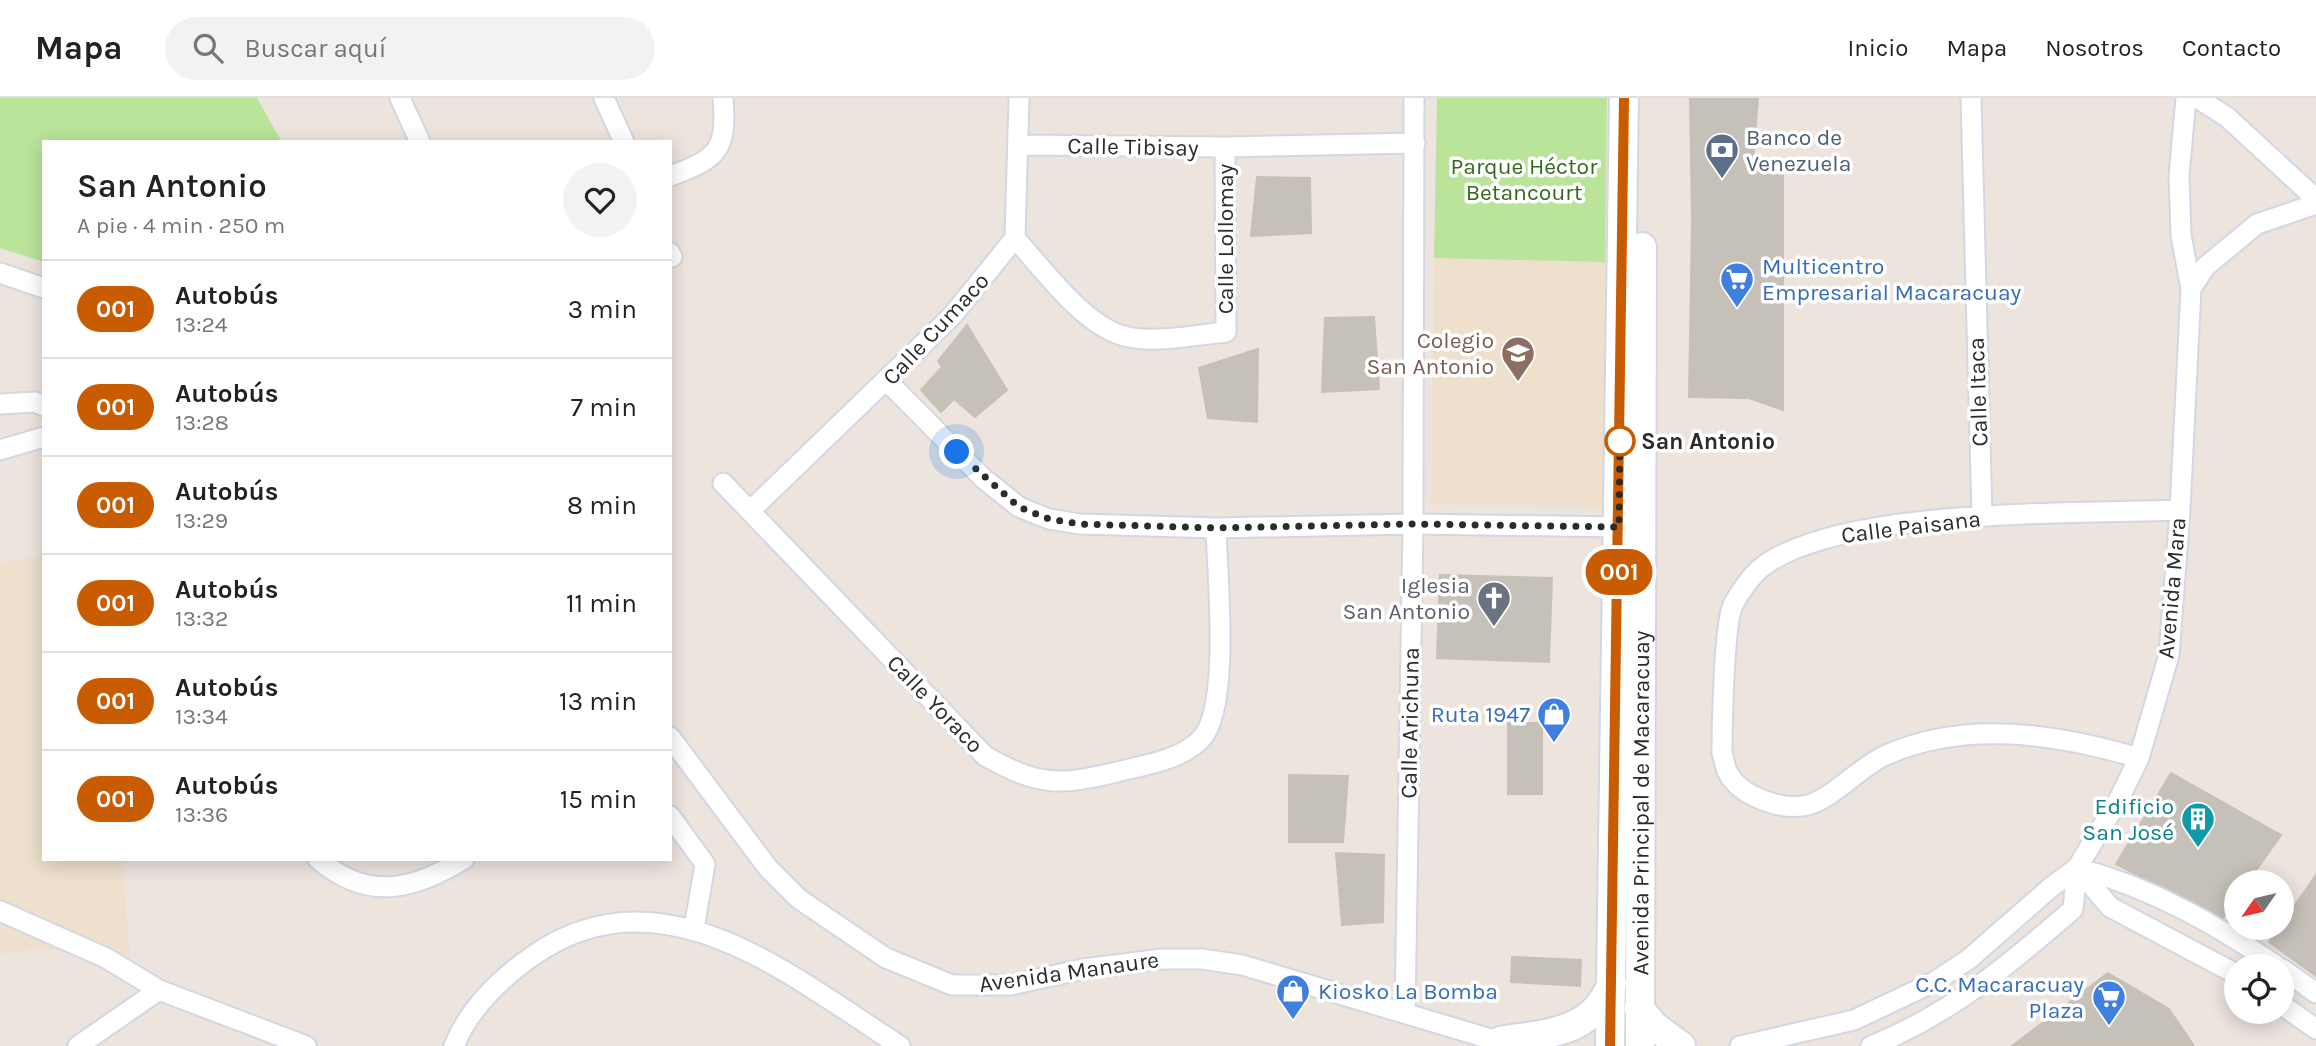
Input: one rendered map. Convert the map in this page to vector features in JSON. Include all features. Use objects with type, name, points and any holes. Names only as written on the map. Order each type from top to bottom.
[{"type":"street","points":[[400,98],[419,140]]},
{"type":"street","points":[[604,98],[623,140]]},
{"type":"street","points":[[672,175],[700,165],[718,152],[725,131],[723,98]]},
{"type":"street","points":[[1015,238],[1020,145],[1019,98]]},
{"type":"street","name":"Calle Arichuna","points":[[1405,1013],[1413,524],[1415,98]]},
{"type":"street","name":"Avenida Principal de Macaracuay","points":[[1610,1046],[1624,98]]},
{"type":"street","name":"Avenida Principal de Macaracuay","points":[[1640,1046],[1643,98]]},
{"type":"street","name":"Calle Itaca","points":[[1971,98],[1982,517]]},
{"type":"street","name":"Avenida Mara","points":[[1740,1046],[1854,1020],[1934,982],[1969,960],[2050,888],[2077,868],[2119,799],[2139,758],[2169,655],[2180,510],[2192,289],[2181,235],[2179,176],[2186,98]]},
{"type":"street","points":[[2197,98],[2227,117],[2316,199]]},
{"type":"street","name":"Calle Tibisay","points":[[1020,145],[1225,148],[1415,143]]},
{"type":"street","name":"Calle Lollomay","points":[[1015,238],[1072,300],[1111,331],[1129,337],[1149,338],[1226,332],[1225,148]]},
{"type":"street","points":[[2192,289],[2205,267],[2249,230],[2276,216],[2316,204]]},
{"type":"street","name":"Calle Cumaco","points":[[750,511],[952,316],[1015,238]]},
{"type":"street","points":[[0,272],[42,287]]},
{"type":"street","points":[[887,381],[984,480],[1019,507],[1049,519],[1080,524],[1216,528],[1413,524],[1619,527]]},
{"type":"street","points":[[0,404],[35,402],[42,405]]},
{"type":"street","points":[[0,450],[42,438]]},
{"type":"street","name":"Calle Yoraco","points":[[723,483],[985,756],[1023,775],[1055,782],[1074,782],[1155,762],[1185,750],[1201,739],[1210,724],[1219,677],[1216,528]]},
{"type":"street","name":"Calle Paisana","points":[[2139,758],[2084,741],[2034,734],[2001,733],[1940,740],[1884,756],[1808,805],[1777,806],[1747,792],[1728,775],[1722,753],[1722,713],[1731,607],[1762,567],[1796,550],[1833,537],[1896,525],[1982,517],[2180,510]]},
{"type":"street","name":"Avenida Manaure","points":[[672,740],[768,868],[799,899],[886,958],[952,985],[1011,985],[1124,962],[1202,959],[1242,965],[1508,1044]]},
{"type":"street","points":[[672,819],[705,864],[694,929]]},
{"type":"street","points":[[320,861],[354,884],[383,888],[410,884],[441,873],[461,861]]},
{"type":"street","points":[[2077,868],[2119,878],[2172,903],[2246,954]]},
{"type":"street","points":[[2077,868],[2110,907],[2224,968]]},
{"type":"street","name":"Avenida Mara","points":[[1871,1046],[1935,1016],[2022,954],[2073,909],[2077,868]]},
{"type":"street","points":[[0,911],[106,958],[159,989],[306,1046]]},
{"type":"street","points":[[454,1046],[461,1029],[502,980],[552,942],[585,929],[621,923],[658,923],[694,929],[732,942],[900,1046]]},
{"type":"street","points":[[2294,977],[2316,993]]},
{"type":"street","points":[[1508,1044],[1569,1028],[1586,1020],[1604,1003],[1613,981]]},
{"type":"street","points":[[78,1046],[159,989]]},
{"type":"street","points":[[1639,1008],[1654,1026],[1681,1046]]},
{"type":"street","points":[[2294,1013],[2316,1029]]},
{"type":"shaded area","name":"Colegio San Antonio","points":[[1434,258],[1605,262],[1604,507],[1431,505]]},
{"type":"shaded area","points":[[42,556],[42,861],[122,861],[130,957],[112,951],[40,949],[0,954],[0,563]]},
{"type":"green space","points":[[0,98],[257,98],[281,140],[42,140],[42,261],[0,248]]},
{"type":"green space","name":"Parque Héctor Betancourt","points":[[1437,98],[1607,98],[1605,262],[1434,258]]},
{"type":"building","name":"Multicentro Empresarial Macaracuay","points":[[1690,98],[1758,98],[1753,162],[1783,164],[1783,410],[1749,398],[1689,397],[1692,220]]},
{"type":"building","points":[[1257,177],[1310,178],[1311,233],[1251,236]]},
{"type":"building","points":[[1374,317],[1379,389],[1322,392],[1325,318]]},
{"type":"building","points":[[967,325],[1007,390],[975,417],[954,399],[941,412],[921,390],[942,367],[938,361]]},
{"type":"building","points":[[1258,349],[1257,422],[1208,418],[1199,368]]},
{"type":"building","name":"Iglesia San Antonio","points":[[1440,575],[1552,578],[1549,662],[1437,658]]},
{"type":"building","points":[[1508,723],[1542,723],[1542,794],[1508,794]]},
{"type":"building","name":"Edificio San José","points":[[2171,773],[2281,835],[2256,870],[2224,870],[2223,918],[2116,864]]},
{"type":"building","points":[[1289,775],[1348,776],[1343,842],[1289,842]]},
{"type":"building","points":[[1336,853],[1384,855],[1383,922],[1342,925]]},
{"type":"building","points":[[2316,875],[2316,976],[2294,960],[2294,954],[2286,954],[2269,942],[2294,940],[2294,906]]},
{"type":"building","points":[[1512,957],[1581,960],[1580,986],[1511,982]]},
{"type":"building","name":"C.C. Macaracuay Plaza","points":[[2108,973],[2169,1009],[2194,1046],[2012,1046]]},
{"type":"bus line","name":"001","points":[[1610,1046],[1624,98]]},
{"type":"place","name":"Banco de Venezuela","points":[[1722,180]]},
{"type":"place","name":"Multicentro Empresarial Macaracuay","points":[[1737,309]]},
{"type":"place","name":"Colegio San Antonio","points":[[1518,383]]},
{"type":"place","name":"San Antonio","points":[[1620,441]]},
{"type":"place","name":"Iglesia San Antonio","points":[[1494,628]]},
{"type":"place","name":"Ruta 1947","points":[[1554,744]]},
{"type":"place","name":"Edificio San José","points":[[2198,849]]},
{"type":"place","name":"Kiosko La Bomba","points":[[1293,1021]]},
{"type":"place","name":"C.C. Macaracuay Plaza","points":[[2109,1027]]},
{"type":"route","points":[[957,452],[984,480],[1019,507],[1049,519],[1080,524],[1216,528],[1413,524],[1619,527],[1620,437],[1620,441]]}]
